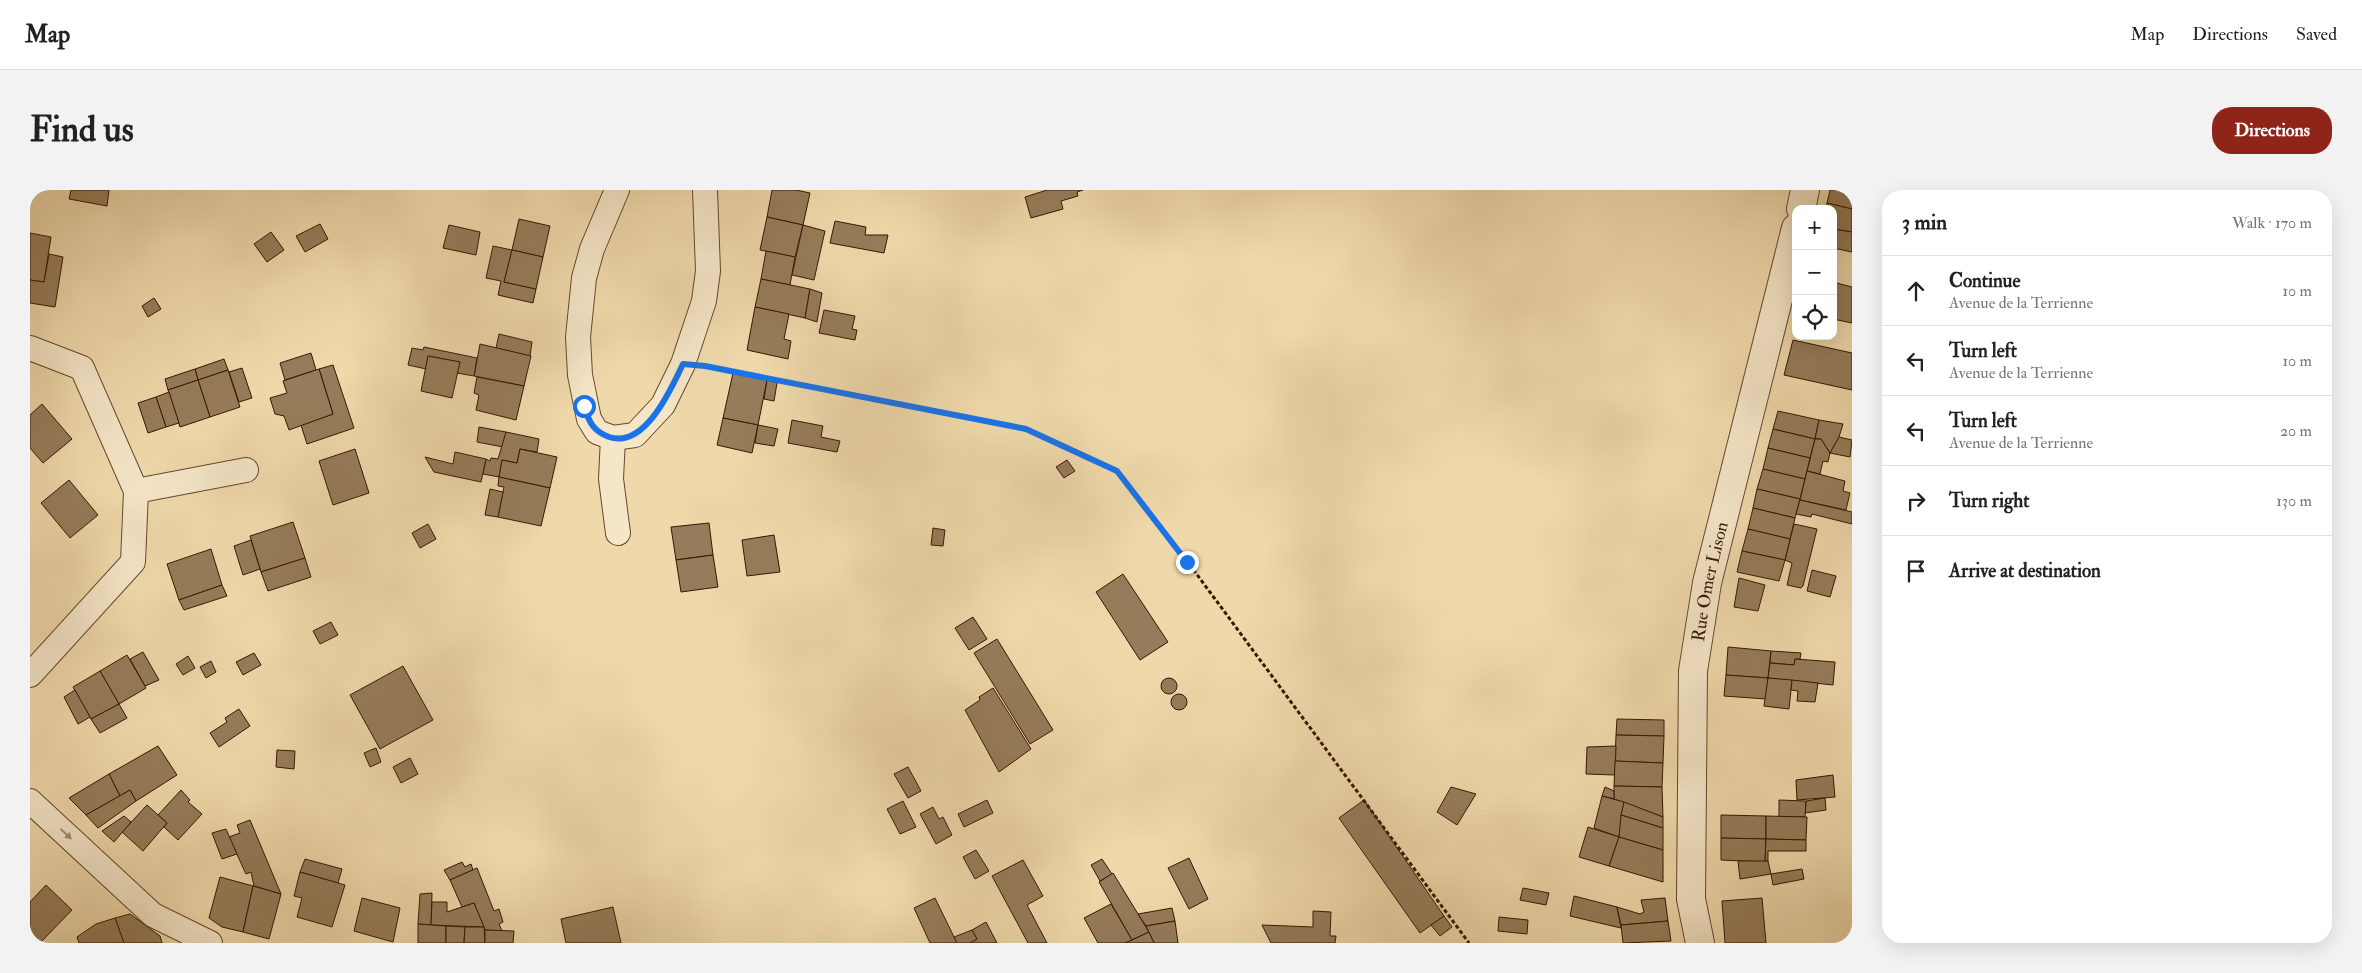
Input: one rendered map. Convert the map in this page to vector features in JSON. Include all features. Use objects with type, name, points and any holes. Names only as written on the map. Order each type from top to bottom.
[{"type":"street","points":[[617,190],[592,249],[580,307],[578,337],[580,375],[588,419],[596,432],[612,438],[635,435],[663,405],[683,364],[704,301],[708,271],[705,190]]},
{"type":"street","points":[[1802,205],[1805,190]]},
{"type":"street","name":"Rue Omer Lison","points":[[1700,943],[1690,899],[1693,671],[1707,582],[1792,244]]},
{"type":"street","points":[[30,348],[82,368],[136,491],[133,562],[30,675]]},
{"type":"street","points":[[612,438],[611,479],[618,533]]},
{"type":"street","points":[[136,491],[246,470]]},
{"type":"street","points":[[30,801],[153,915],[210,943]]},
{"type":"path","points":[[683,364],[705,366],[1026,429],[1117,471],[1187,562],[1469,943]]},
{"type":"building","points":[[71,190],[109,190],[107,206],[69,199]]},
{"type":"building","points":[[772,190],[796,190],[810,193],[803,225],[767,217]]},
{"type":"building","points":[[1047,190],[1083,190],[1077,192],[1078,196],[1061,201],[1063,209],[1031,218],[1025,197]]},
{"type":"building","points":[[1830,190],[1852,190],[1852,209],[1827,203]]},
{"type":"building","points":[[1837,205],[1852,209],[1852,232],[1837,230]]},
{"type":"building","points":[[767,217],[803,225],[795,257],[760,250]]},
{"type":"building","points":[[519,219],[550,226],[543,257],[512,250]]},
{"type":"building","points":[[835,221],[866,227],[865,235],[888,235],[884,253],[830,243]]},
{"type":"building","points":[[320,224],[328,239],[305,252],[296,236]]},
{"type":"building","points":[[449,225],[480,232],[476,255],[443,248]]},
{"type":"building","points":[[803,225],[825,231],[814,280],[792,275]]},
{"type":"building","points":[[1837,230],[1852,232],[1852,252],[1837,249]]},
{"type":"building","points":[[271,232],[284,250],[267,262],[254,244]]},
{"type":"building","points":[[30,233],[51,237],[44,282],[30,280]]},
{"type":"building","points":[[493,246],[512,250],[504,282],[536,289],[533,303],[498,295],[501,281],[486,278]]},
{"type":"building","points":[[512,250],[543,257],[536,289],[504,282]]},
{"type":"building","points":[[766,251],[795,257],[790,285],[761,279]]},
{"type":"building","points":[[49,254],[63,257],[55,307],[30,303],[30,280],[44,282]]},
{"type":"building","points":[[761,279],[810,289],[805,318],[755,307]]},
{"type":"building","points":[[1837,283],[1852,287],[1852,323],[1837,320]]},
{"type":"building","points":[[810,289],[822,293],[817,322],[805,318]]},
{"type":"building","points":[[154,298],[161,309],[148,317],[142,306]]},
{"type":"building","points":[[755,307],[789,314],[784,339],[791,341],[788,359],[747,350]]},
{"type":"building","points":[[824,310],[855,316],[852,329],[857,330],[855,340],[819,333]]},
{"type":"building","points":[[499,334],[532,342],[530,356],[496,348]]},
{"type":"building","points":[[1793,340],[1852,353],[1852,390],[1784,375]]},
{"type":"building","points":[[480,344],[531,356],[524,386],[474,376]]},
{"type":"building","points":[[424,347],[477,358],[474,376],[457,373],[460,362],[428,356],[426,369],[408,365],[412,348],[423,350]]},
{"type":"building","points":[[311,353],[316,370],[285,380],[280,363]]},
{"type":"building","points":[[428,356],[460,362],[452,398],[421,391]]},
{"type":"building","points":[[224,359],[228,370],[198,380],[195,369]]},
{"type":"building","points":[[333,365],[354,428],[307,444],[301,425],[333,414],[319,369]]},
{"type":"building","points":[[242,368],[252,398],[239,402],[229,372]]},
{"type":"building","points":[[195,369],[198,380],[168,390],[165,379]]},
{"type":"building","points":[[319,369],[333,414],[289,430],[284,416],[275,414],[270,398],[287,393],[283,381]]},
{"type":"building","points":[[228,370],[240,407],[210,417],[198,380]]},
{"type":"building","points":[[733,373],[767,380],[758,425],[723,418]]},
{"type":"building","points":[[477,377],[524,386],[516,420],[476,410],[479,395],[474,393]]},
{"type":"building","points":[[198,380],[210,417],[180,427],[168,390]]},
{"type":"building","points":[[767,380],[777,383],[774,401],[764,399]]},
{"type":"building","points":[[169,392],[179,423],[166,427],[156,397]]},
{"type":"building","points":[[156,397],[166,427],[148,433],[138,403]]},
{"type":"building","points":[[42,404],[72,439],[43,463],[30,448],[30,415]]},
{"type":"building","points":[[1778,411],[1819,420],[1815,439],[1773,429]]},
{"type":"building","points":[[723,418],[758,425],[752,453],[717,445]]},
{"type":"building","points":[[792,420],[823,426],[821,437],[840,441],[837,452],[788,443]]},
{"type":"building","points":[[1819,420],[1843,424],[1839,437],[1830,453],[1821,439],[1815,439]]},
{"type":"building","points":[[758,425],[778,429],[774,446],[755,443]]},
{"type":"building","points":[[479,427],[506,432],[503,447],[477,442]]},
{"type":"building","points":[[1773,429],[1815,439],[1810,458],[1768,448]]},
{"type":"building","points":[[506,432],[539,439],[537,452],[520,449],[517,463],[502,460],[499,477],[483,474],[486,459],[490,461],[491,458],[498,459]]},
{"type":"building","points":[[1839,437],[1852,440],[1850,457],[1830,453]]},
{"type":"building","points":[[1815,439],[1821,439],[1830,453],[1828,462],[1823,461],[1820,474],[1807,471]]},
{"type":"building","points":[[1768,448],[1810,458],[1805,479],[1763,469]]},
{"type":"building","points":[[355,449],[369,493],[333,505],[319,461]]},
{"type":"building","points":[[520,449],[557,457],[550,488],[499,477],[502,460],[517,463]]},
{"type":"building","points":[[455,452],[486,459],[481,482],[434,472],[425,457],[453,464]]},
{"type":"building","points":[[1067,460],[1075,471],[1064,478],[1056,467]]},
{"type":"building","points":[[1763,469],[1805,479],[1800,499],[1757,489]]},
{"type":"building","points":[[1807,471],[1845,481],[1843,491],[1850,493],[1846,510],[1800,500]]},
{"type":"building","points":[[499,477],[550,488],[541,526],[498,517],[504,487],[498,486]]},
{"type":"building","points":[[69,480],[98,515],[70,538],[41,503]]},
{"type":"building","points":[[490,489],[503,492],[498,517],[485,515]]},
{"type":"building","points":[[1757,489],[1800,499],[1795,518],[1753,508]]},
{"type":"building","points":[[1800,500],[1852,512],[1852,524],[1812,514],[1811,517],[1796,514]]},
{"type":"building","points":[[1753,508],[1795,518],[1790,539],[1748,529]]},
{"type":"building","points":[[293,522],[305,558],[261,572],[250,536]]},
{"type":"building","points":[[709,523],[713,555],[676,560],[671,527]]},
{"type":"building","points":[[428,524],[436,539],[420,548],[412,533]]},
{"type":"building","points":[[1794,524],[1817,529],[1801,588],[1787,585],[1792,563],[1785,560]]},
{"type":"building","points":[[933,528],[945,530],[943,546],[931,545]]},
{"type":"building","points":[[1748,529],[1790,539],[1785,560],[1742,551]]},
{"type":"building","points":[[774,535],[780,572],[747,576],[742,540]]},
{"type":"building","points":[[251,540],[260,569],[243,575],[234,546]]},
{"type":"building","points":[[211,549],[222,585],[179,600],[167,564]]},
{"type":"building","points":[[1742,551],[1785,560],[1779,581],[1737,572]]},
{"type":"building","points":[[713,555],[718,587],[681,592],[676,560]]},
{"type":"building","points":[[305,558],[311,577],[268,591],[261,572]]},
{"type":"building","points":[[1812,570],[1836,576],[1830,597],[1807,591]]},
{"type":"building","points":[[1123,574],[1168,642],[1140,660],[1096,592]]},
{"type":"building","points":[[1739,578],[1765,585],[1758,611],[1734,607]]},
{"type":"building","points":[[222,585],[227,596],[184,610],[179,600]]},
{"type":"building","points":[[973,617],[987,639],[969,650],[955,628]]},
{"type":"building","points":[[331,622],[338,635],[320,644],[313,631]]},
{"type":"building","points":[[997,639],[1053,730],[1030,744],[974,653]]},
{"type":"building","points":[[1728,647],[1771,651],[1768,678],[1726,675]]},
{"type":"building","points":[[1771,651],[1801,653],[1800,659],[1795,659],[1794,665],[1770,663]]},
{"type":"building","points":[[143,652],[159,680],[145,686],[130,659]]},
{"type":"building","points":[[254,653],[261,665],[243,675],[236,662]]},
{"type":"building","points":[[127,655],[146,688],[119,704],[100,671]]},
{"type":"building","points":[[188,656],[195,668],[183,675],[176,664]]},
{"type":"building","points":[[1795,659],[1835,662],[1833,685],[1768,678],[1770,663],[1794,665]]},
{"type":"building","points":[[211,661],[216,672],[206,678],[200,667]]},
{"type":"building","points":[[403,666],[433,720],[380,749],[350,695]]},
{"type":"building","points":[[100,671],[119,704],[91,719],[73,687]]},
{"type":"building","points":[[1726,675],[1768,678],[1766,699],[1724,696]]},
{"type":"building","points":[[1169,678],[1175,680],[1177,686],[1175,692],[1169,694],[1163,692],[1161,686],[1163,680]]},
{"type":"building","points":[[1768,678],[1792,680],[1789,709],[1764,706]]},
{"type":"building","points":[[1792,680],[1818,683],[1815,702],[1797,701],[1798,691],[1791,690]]},
{"type":"building","points":[[993,688],[1031,749],[999,772],[965,710],[980,700],[979,697]]},
{"type":"building","points":[[75,690],[90,717],[78,724],[64,697]]},
{"type":"building","points":[[1179,694],[1185,696],[1187,702],[1185,708],[1179,710],[1173,708],[1171,702],[1173,696]]},
{"type":"building","points":[[119,704],[127,718],[100,733],[91,719]]},
{"type":"building","points":[[239,709],[250,726],[219,747],[210,733],[227,722],[225,718]]},
{"type":"building","points":[[1617,719],[1664,720],[1664,736],[1616,735]]},
{"type":"building","points":[[1616,735],[1664,736],[1663,763],[1615,761]]},
{"type":"building","points":[[158,746],[177,775],[136,801],[130,790],[120,796],[109,774]]},
{"type":"building","points":[[1616,746],[1615,775],[1586,774],[1587,747]]},
{"type":"building","points":[[376,748],[381,762],[370,767],[364,753]]},
{"type":"building","points":[[277,750],[295,751],[294,769],[276,767]]},
{"type":"building","points":[[410,758],[418,774],[401,783],[393,767]]},
{"type":"building","points":[[1615,761],[1663,763],[1662,787],[1614,786]]},
{"type":"building","points":[[908,767],[921,791],[908,798],[894,774]]},
{"type":"building","points":[[109,774],[120,796],[86,815],[69,798]]},
{"type":"building","points":[[1833,775],[1835,797],[1797,800],[1796,780]]},
{"type":"building","points":[[1614,786],[1662,787],[1663,817],[1614,799]]},
{"type":"building","points":[[1451,787],[1476,794],[1457,825],[1437,812]]},
{"type":"building","points":[[1605,787],[1614,791],[1614,799],[1602,796]]},
{"type":"building","points":[[130,790],[136,801],[98,828],[86,815]]},
{"type":"building","points":[[181,790],[190,800],[188,802],[202,814],[178,840],[164,827],[167,823],[158,815]]},
{"type":"building","points":[[1602,796],[1624,802],[1619,837],[1594,828]]},
{"type":"building","points":[[1825,798],[1826,810],[1805,813],[1806,801]]},
{"type":"building","points":[[987,800],[993,813],[964,827],[958,814]]},
{"type":"building","points":[[1364,800],[1444,916],[1420,933],[1339,818]]},
{"type":"building","points":[[1779,800],[1806,801],[1805,817],[1779,817]]},
{"type":"building","points":[[903,801],[916,827],[900,834],[887,809]]},
{"type":"building","points":[[1624,802],[1663,817],[1663,828],[1621,815]]},
{"type":"building","points":[[147,805],[167,823],[143,851],[122,832]]},
{"type":"building","points":[[933,807],[939,819],[943,817],[952,835],[936,844],[920,814]]},
{"type":"building","points":[[1621,815],[1663,828],[1663,850],[1619,837]]},
{"type":"building","points":[[1721,815],[1766,816],[1766,839],[1721,838]]},
{"type":"building","points":[[124,816],[131,822],[114,842],[102,831]]},
{"type":"building","points":[[1766,816],[1807,817],[1806,840],[1766,839]]},
{"type":"building","points":[[250,820],[281,894],[254,886],[251,872],[246,874],[229,837],[240,833],[237,825]]},
{"type":"building","points":[[1588,827],[1619,837],[1609,866],[1579,857]]},
{"type":"building","points":[[226,829],[237,854],[222,859],[212,833]]},
{"type":"building","points":[[1619,837],[1663,850],[1663,882],[1609,866]]},
{"type":"building","points":[[1721,838],[1766,839],[1765,862],[1721,860]]},
{"type":"building","points":[[1766,839],[1806,840],[1806,851],[1768,851],[1768,861],[1765,862]]},
{"type":"building","points":[[976,850],[989,871],[975,879],[963,857]]},
{"type":"building","points":[[1189,858],[1208,899],[1189,909],[1168,868]]},
{"type":"building","points":[[305,859],[342,869],[338,883],[300,872]]},
{"type":"building","points":[[1102,859],[1112,874],[1100,881],[1091,865]]},
{"type":"building","points":[[1023,860],[1043,896],[1027,905],[1047,943],[1028,943],[992,876]]},
{"type":"building","points":[[1738,861],[1768,861],[1771,874],[1740,879]]},
{"type":"building","points":[[462,862],[465,867],[471,864],[473,870],[450,880],[444,870]]},
{"type":"building","points":[[477,868],[494,911],[499,909],[503,922],[499,924],[502,931],[485,930],[474,903],[462,907],[450,880]]},
{"type":"building","points":[[1802,869],[1804,879],[1773,885],[1771,874]]},
{"type":"building","points":[[300,872],[345,885],[332,927],[297,917],[302,898],[294,896]]},
{"type":"building","points":[[1113,873],[1149,932],[1132,940],[1099,882]]},
{"type":"building","points":[[220,877],[253,886],[243,932],[222,927],[209,918]]},
{"type":"building","points":[[46,885],[72,910],[40,943],[30,943],[30,902]]},
{"type":"building","points":[[253,886],[281,894],[269,939],[243,932]]},
{"type":"building","points":[[1523,888],[1549,893],[1546,905],[1520,900]]},
{"type":"building","points":[[432,893],[431,925],[418,924],[420,894]]},
{"type":"building","points":[[1574,896],[1617,907],[1621,928],[1570,916]]},
{"type":"building","points":[[362,898],[400,908],[393,942],[354,931]]},
{"type":"building","points":[[935,898],[957,943],[930,943],[914,908]]},
{"type":"building","points":[[1665,898],[1668,921],[1621,925],[1617,907],[1640,914],[1644,912],[1641,900]]},
{"type":"building","points":[[1762,898],[1766,943],[1725,943],[1722,901]]},
{"type":"building","points":[[432,902],[447,902],[447,912],[474,903],[484,927],[431,925]]},
{"type":"building","points":[[1111,904],[1132,940],[1125,943],[1098,943],[1084,918]]},
{"type":"building","points":[[613,907],[621,943],[566,943],[561,919]]},
{"type":"building","points":[[1172,908],[1175,921],[1146,926],[1138,914]]},
{"type":"building","points":[[1313,911],[1331,912],[1330,936],[1336,936],[1335,943],[1271,943],[1262,925],[1313,927]]},
{"type":"building","points":[[130,914],[160,936],[162,943],[124,943],[115,918]]},
{"type":"building","points":[[1444,916],[1452,927],[1440,936],[1431,925]]},
{"type":"building","points":[[1499,917],[1528,920],[1527,934],[1498,931]]},
{"type":"building","points":[[115,918],[124,943],[79,943],[77,937],[96,924]]},
{"type":"building","points":[[1175,921],[1178,943],[1154,943],[1146,926]]},
{"type":"building","points":[[1668,921],[1671,941],[1623,943],[1621,925]]},
{"type":"building","points":[[986,922],[997,943],[970,943],[977,939],[972,930]]},
{"type":"building","points":[[418,924],[446,926],[446,943],[418,943]]},
{"type":"building","points":[[446,926],[465,927],[464,943],[446,943]]},
{"type":"building","points":[[465,927],[484,927],[485,943],[464,943]]},
{"type":"building","points":[[485,930],[514,931],[513,943],[485,943]]},
{"type":"building","points":[[972,930],[977,939],[970,943],[957,943],[954,937]]},
{"type":"building","points":[[1149,932],[1154,943],[1125,943],[1132,940]]},
{"type":"route","points":[[584,406],[588,419],[596,432],[612,438],[635,435],[663,405],[683,364],[705,366],[1026,429],[1117,471],[1187,562]]}]
